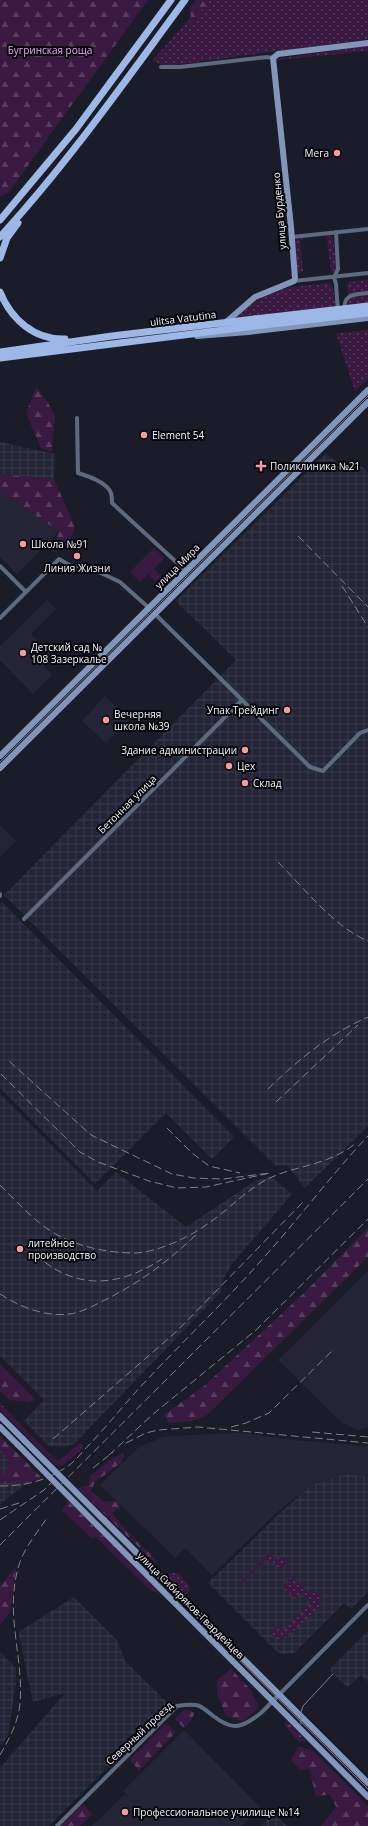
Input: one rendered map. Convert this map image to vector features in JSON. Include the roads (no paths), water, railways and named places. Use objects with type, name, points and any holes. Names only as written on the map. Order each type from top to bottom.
[{"type":"main road","points":[[0,220],[76,129],[170,0]]},
{"type":"main road","points":[[0,258],[7,238],[29,206],[85,135],[185,0]]},
{"type":"main road","points":[[0,213],[16,202]]},
{"type":"main road","points":[[0,237],[29,206]]},
{"type":"main road","points":[[0,292],[10,313],[29,329],[42,336],[57,339],[91,340]]},
{"type":"main road","name":"ulitsa Vatutina","points":[[0,358],[177,336],[255,322],[368,306]]},
{"type":"main road","name":"ulitsa Vatutina","points":[[0,352],[225,323],[255,322],[368,312]]},
{"type":"street","points":[[161,67],[180,67],[267,57],[273,58],[278,54],[368,43]]},
{"type":"street","name":"улица Бурденко","points":[[273,58],[292,237],[294,281]]},
{"type":"street","points":[[292,237],[368,229]]},
{"type":"street","points":[[336,232],[338,269],[334,278],[342,322]]},
{"type":"street","points":[[225,323],[255,297],[294,281],[325,277],[334,278],[368,273]]},
{"type":"street","points":[[342,322],[344,302],[346,299],[351,296],[368,293]]},
{"type":"street","points":[[177,336],[236,334],[368,318]]},
{"type":"street","name":"улица Мира","points":[[0,756],[368,390]]},
{"type":"street","name":"улица Мира","points":[[0,768],[368,402]]},
{"type":"street","points":[[351,407],[357,413]]},
{"type":"street","points":[[77,418],[78,473],[88,476],[105,486],[111,492],[112,503],[193,577]]},
{"type":"street","points":[[0,618],[59,558],[71,566],[86,566],[120,582],[149,608],[221,678],[241,701],[310,766],[323,771],[360,733],[368,730]]},
{"type":"street","points":[[0,566],[26,592]]},
{"type":"street","name":"Бетонная улица","points":[[24,919],[241,701]]},
{"type":"street","name":"улица Сибиряков-Гвардейцев","points":[[0,1416],[368,1783]]},
{"type":"street","name":"улица Сибиряков-Гвардейцев","points":[[0,1427],[368,1797]]},
{"type":"street","name":"Северный проезд","points":[[57,1826],[177,1706],[195,1705],[202,1708],[221,1722],[231,1726],[248,1724],[368,1605]]},
{"type":"tram line","points":[[0,762],[368,396]]},
{"type":"tram line","points":[[0,1420],[368,1789]]},
{"type":"tram line","points":[[301,1724],[301,1712],[303,1706],[333,1674]]},
{"type":"railway","points":[[298,536],[368,607]]},
{"type":"railway","points":[[342,586],[368,627]]},
{"type":"railway","points":[[278,862],[331,917],[355,935],[368,941]]},
{"type":"railway","points":[[268,1089],[315,1048],[340,1031],[368,1017]]},
{"type":"railway","points":[[276,1102],[358,1025]]},
{"type":"railway","points":[[1,1074],[80,1152],[98,1162],[149,1181],[177,1188],[206,1187],[270,1173],[223,1179],[194,1178],[172,1174],[91,1135],[9,1061]]},
{"type":"railway","points":[[167,1128],[192,1153],[209,1166],[240,1173]]},
{"type":"railway","points":[[0,1486],[36,1482],[60,1471],[75,1460],[145,1382],[252,1271],[368,1136]]},
{"type":"railway","points":[[0,1185],[36,1220],[63,1238],[74,1243],[99,1249],[124,1253],[136,1253],[153,1250],[172,1244],[199,1230],[264,1181],[286,1172],[333,1157],[356,1143]]},
{"type":"railway","points":[[0,1545],[368,1179]]},
{"type":"railway","points":[[53,1439],[177,1331],[305,1200]]},
{"type":"railway","points":[[109,1455],[152,1415],[256,1330],[368,1219]]},
{"type":"railway","points":[[0,1294],[24,1307],[33,1310],[60,1315],[78,1312],[117,1294],[142,1279],[175,1254],[197,1234]]},
{"type":"railway","points":[[35,1255],[65,1274],[94,1281],[118,1279],[140,1271],[162,1259]]},
{"type":"railway","points":[[231,1427],[246,1423],[269,1413],[334,1349]]},
{"type":"railway","points":[[126,1443],[146,1433],[158,1430],[198,1427],[368,1443]]},
{"type":"railway","points":[[312,1432],[368,1437]]},
{"type":"railway","points":[[93,1468],[113,1452]]},
{"type":"railway","points":[[0,1520],[44,1490],[57,1477]]},
{"type":"railway","points":[[0,1509],[19,1503]]},
{"type":"railway","points":[[0,1755],[10,1737],[20,1704],[19,1669],[13,1600],[15,1583],[21,1559],[47,1518]]},
{"type":"place","name":"Мега","points":[[337,153]]},
{"type":"place","name":"Element 54","points":[[144,435]]},
{"type":"place","name":"Поликлиника №21","points":[[261,466]]},
{"type":"place","name":"Школа №91","points":[[23,544]]},
{"type":"place","name":"Линия Жизни","points":[[77,556]]},
{"type":"place","name":"Детский сад № 108 Зазеркалье","points":[[23,653]]},
{"type":"place","name":"Упак Трейдинг","points":[[287,710]]},
{"type":"place","name":"Вечерняя школа №39","points":[[106,720]]},
{"type":"place","name":"Здание администрации","points":[[245,750]]},
{"type":"place","name":"Цех","points":[[229,766]]},
{"type":"place","name":"Склад","points":[[245,783]]},
{"type":"place","name":"литейное производство","points":[[20,1249]]},
{"type":"place","name":"Профессиональное училище №14","points":[[125,1812]]},
{"type":"park label","name":"Бугринская роща","points":[[50,50]]}]
